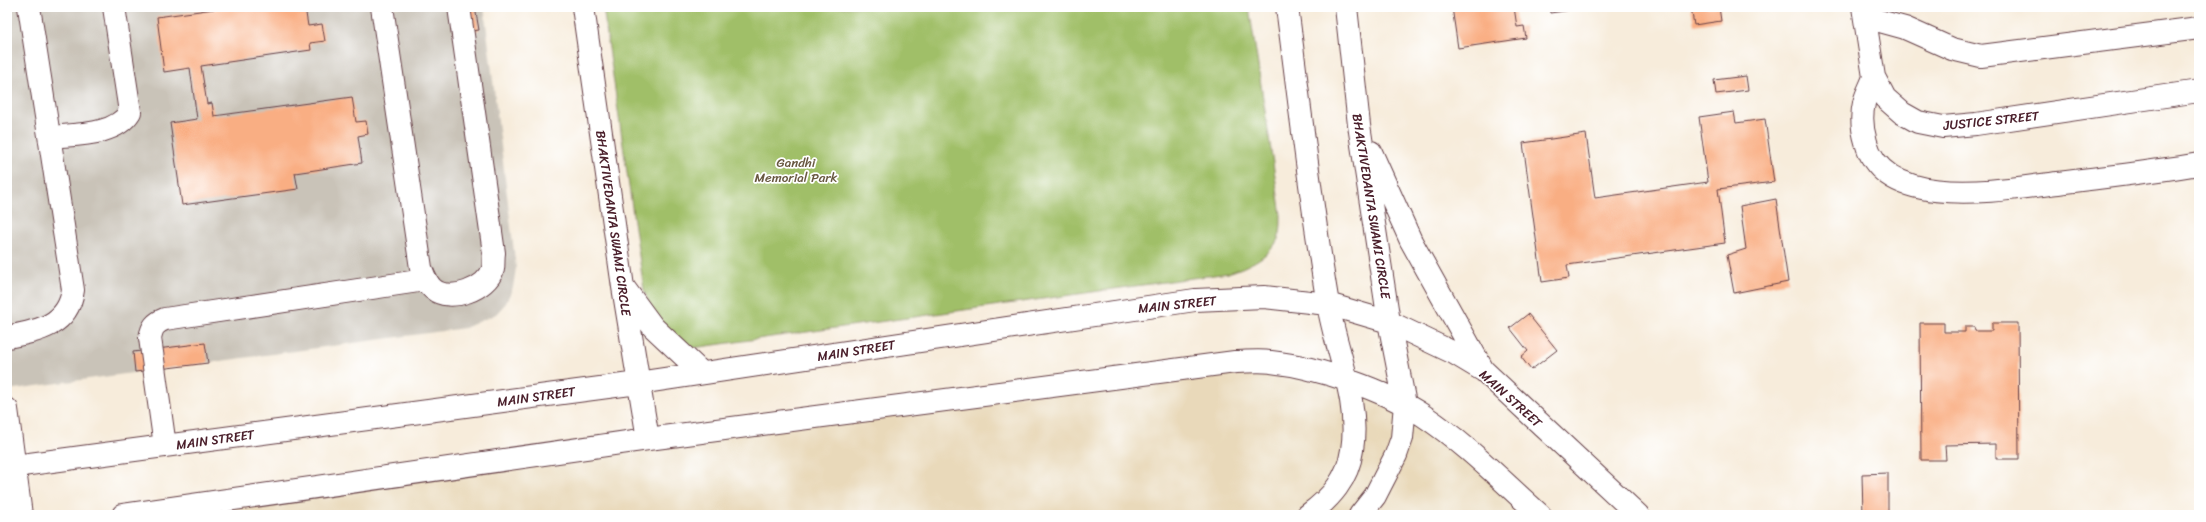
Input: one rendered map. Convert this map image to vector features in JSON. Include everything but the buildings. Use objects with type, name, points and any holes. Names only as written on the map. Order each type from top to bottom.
[{"type":"street","points":[[7,337],[35,332],[53,323],[71,304],[72,290],[30,7]]},
{"type":"street","points":[[50,137],[102,130],[116,126],[125,120],[130,112],[114,7]]},
{"type":"street","points":[[382,7],[421,268],[425,280],[434,290],[444,293],[459,293],[477,288],[487,280],[493,269],[494,253],[460,7]]},
{"type":"street","name":"BHAKTIVEDANTA SWAMI CIRCLE","points":[[583,7],[623,287],[648,439]]},
{"type":"street","points":[[1287,7],[1328,304],[1347,380],[1354,417],[1353,448],[1349,467],[1340,484],[1326,502],[1308,515]]},
{"type":"street","name":"BHAKTIVEDANTA SWAMI CIRCLE","points":[[1346,7],[1359,125],[1389,322],[1405,404],[1402,438],[1396,455],[1375,496],[1360,515]]},
{"type":"street","points":[[1864,12],[1906,28],[1952,49],[1981,56],[2199,28]]},
{"type":"street","name":"JUSTICE STREET","points":[[1864,12],[1874,77],[1886,98],[1902,113],[1918,122],[1943,127],[2199,91]]},
{"type":"street","points":[[1874,77],[1864,102],[1862,121],[1868,152],[1878,166],[1891,176],[1911,185],[1940,191],[1985,192],[2153,172],[2199,164]]},
{"type":"street","points":[[1359,125],[1411,241],[1484,371]]},
{"type":"street","points":[[165,446],[150,338],[151,329],[156,323],[165,319],[425,280]]},
{"type":"street","points":[[623,287],[654,327],[702,373]]},
{"type":"street","name":"MAIN STREET","points":[[11,467],[638,383],[1195,300],[1264,297],[1328,304],[1389,322],[1454,354],[1484,371],[1638,515]]},
{"type":"street","points":[[123,515],[648,439],[1235,362],[1269,361],[1300,366],[1347,380],[1405,404],[1425,417],[1474,455],[1540,515]]},
{"type":"street","points":[[7,409],[11,467],[21,515]]},
{"type":"shaded area","points":[[7,7],[484,7],[516,268],[513,287],[506,303],[496,314],[465,328],[7,390]]},
{"type":"shaded area","points":[[1269,362],[1402,404],[1538,515],[134,515]]},
{"type":"green space","name":"Gandhi Memorial Park","points":[[603,7],[1249,7],[1281,215],[1280,233],[1277,241],[1266,254],[1251,264],[1228,273],[693,348],[673,338],[666,332],[656,319],[644,290]]}]
